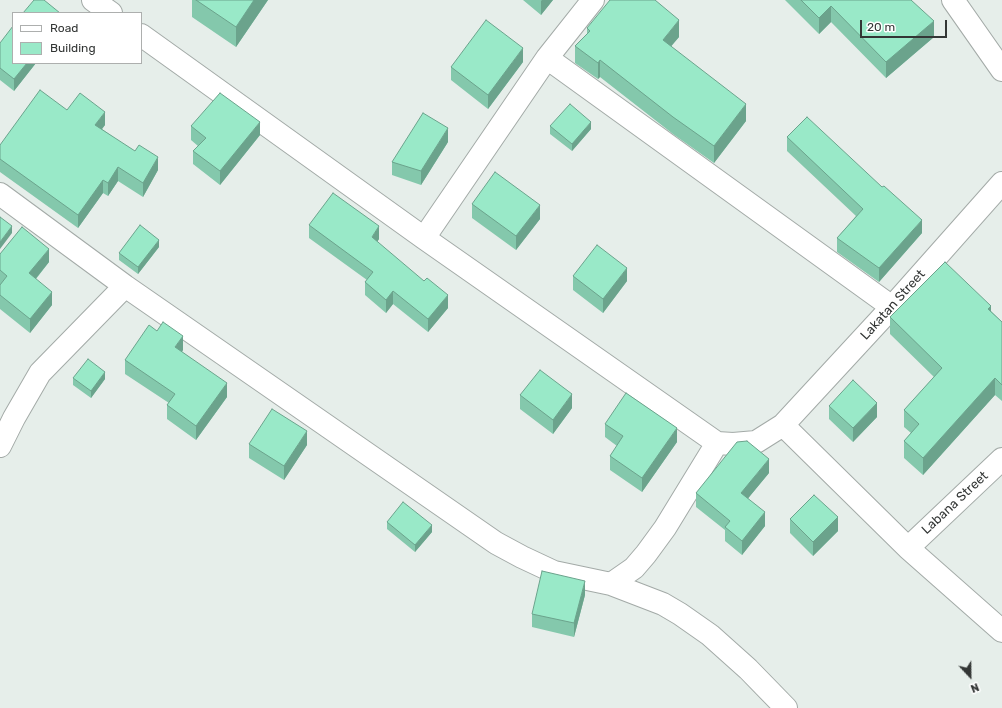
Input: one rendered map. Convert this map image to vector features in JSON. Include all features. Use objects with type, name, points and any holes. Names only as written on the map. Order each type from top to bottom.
[{"type":"street","points":[[93,0],[110,12]]},
{"type":"street","points":[[424,238],[547,58],[593,0]]},
{"type":"street","points":[[953,0],[1002,70]]},
{"type":"street","points":[[142,36],[424,238],[717,443],[665,528],[646,554],[634,568],[611,584]]},
{"type":"street","points":[[547,58],[892,307]]},
{"type":"street","name":"Lakatan Street","points":[[717,443],[733,444],[756,442],[783,425],[892,307],[1002,183]]},
{"type":"street","points":[[0,194],[125,286],[496,543],[554,572],[611,584],[662,604],[680,614],[704,631],[748,669],[786,708]]},
{"type":"street","points":[[0,446],[40,373],[125,286]]},
{"type":"street","points":[[783,425],[908,548],[1002,631]]},
{"type":"street","name":"Labana Street","points":[[908,548],[1002,459]]},
{"type":"building","points":[[34,0],[44,0],[59,12],[24,12]]},
{"type":"building","points":[[196,0],[254,0],[236,27]]},
{"type":"building","points":[[610,0],[655,0],[679,20],[663,40],[746,104],[714,146],[673,117],[600,60],[598,63],[575,46],[590,31],[587,28]]},
{"type":"building","points":[[801,0],[911,0],[934,21],[886,62],[831,6],[819,18]]},
{"type":"building","points":[[486,20],[523,48],[488,95],[451,67]]},
{"type":"building","points":[[12,27],[12,64],[26,64],[14,79],[0,68],[0,43]]},
{"type":"building","points":[[40,90],[67,110],[80,93],[105,112],[95,125],[135,151],[139,145],[158,157],[143,183],[118,167],[108,183],[103,180],[78,215],[0,159],[0,145]]},
{"type":"building","points":[[220,93],[260,122],[220,171],[193,151],[206,138],[191,126]]},
{"type":"building","points":[[570,104],[591,122],[572,144],[550,126]]},
{"type":"building","points":[[423,113],[448,128],[421,171],[392,162]]},
{"type":"building","points":[[807,117],[882,187],[884,186],[922,220],[879,268],[837,238],[863,209],[787,137]]},
{"type":"building","points":[[495,172],[540,205],[516,236],[472,204]]},
{"type":"building","points":[[333,193],[379,226],[372,237],[424,281],[427,278],[448,295],[428,319],[393,291],[386,300],[365,282],[373,272],[309,225]]},
{"type":"building","points":[[0,217],[12,226],[0,242]]},
{"type":"building","points":[[140,225],[159,240],[138,267],[119,253]]},
{"type":"building","points":[[22,227],[49,249],[29,273],[52,292],[30,319],[0,295],[0,285],[7,276],[0,270],[0,254]]},
{"type":"building","points":[[597,245],[627,268],[603,299],[573,276]]},
{"type":"building","points":[[945,262],[991,306],[988,309],[1002,322],[1002,385],[995,378],[923,458],[904,441],[919,424],[904,410],[942,368],[890,317]]},
{"type":"building","points":[[163,322],[183,336],[175,347],[227,383],[196,426],[167,405],[175,394],[125,360],[149,325],[157,331]]},
{"type":"building","points":[[88,359],[105,372],[91,391],[73,378]]},
{"type":"building","points":[[540,370],[572,394],[553,420],[520,395]]},
{"type":"building","points":[[853,380],[877,403],[853,428],[829,406]]},
{"type":"building","points":[[626,393],[677,428],[642,478],[610,456],[623,436],[605,424]]},
{"type":"building","points":[[272,409],[307,431],[284,466],[249,444]]},
{"type":"building","points":[[747,441],[769,459],[741,493],[765,512],[742,541],[725,527],[730,521],[696,493],[737,442]]},
{"type":"building","points":[[814,495],[838,517],[813,542],[790,519]]},
{"type":"building","points":[[403,502],[432,525],[415,545],[387,522]]},
{"type":"building","points":[[542,571],[585,581],[574,623],[532,614]]}]
